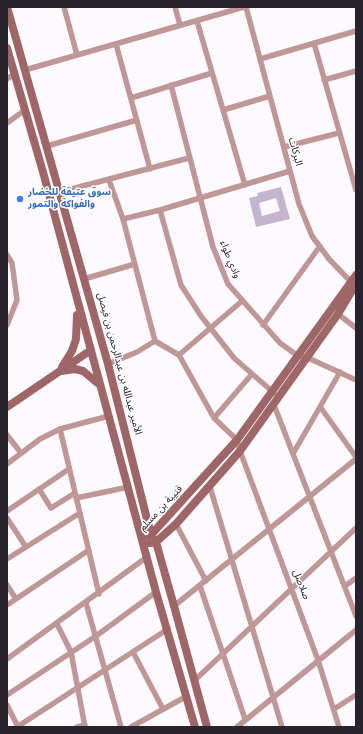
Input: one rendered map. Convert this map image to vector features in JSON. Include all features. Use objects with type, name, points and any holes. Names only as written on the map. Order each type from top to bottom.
[{"type":"main road","name":"الأمير عبدالله بن عبدالرحمن بن فيصل","points":[[7,7],[108,364],[154,539],[195,680],[207,727]]},
{"type":"main road","points":[[7,48],[156,592],[168,629],[195,727]]},
{"type":"main road","name":"قتيبة بن مسلم","points":[[154,539],[237,440],[272,391],[338,314],[355,282]]},
{"type":"main road","name":"قتيبة بن مسلم","points":[[144,544],[176,524],[240,451],[274,405],[302,357],[355,282]]},
{"type":"main road","points":[[59,372],[72,351],[76,339],[78,322],[77,301]]},
{"type":"main road","points":[[9,405],[90,350]]},
{"type":"main road","points":[[59,372],[75,369],[83,371],[100,386]]},
{"type":"street","points":[[64,7],[77,55]]},
{"type":"street","points":[[175,7],[180,25]]},
{"type":"street","points":[[25,70],[245,7]]},
{"type":"street","name":"البركات","points":[[245,7],[299,204],[312,236],[329,259],[355,282]]},
{"type":"street","points":[[197,21],[246,185]]},
{"type":"street","points":[[260,59],[356,31]]},
{"type":"street","points":[[314,43],[356,190]]},
{"type":"street","points":[[116,44],[150,169]]},
{"type":"street","points":[[324,80],[356,72]]},
{"type":"street","points":[[7,80],[14,74]]},
{"type":"street","points":[[131,98],[212,74]]},
{"type":"street","name":"وادي طواء","points":[[171,86],[213,247],[228,284],[242,302],[280,343],[302,357],[356,380]]},
{"type":"street","points":[[223,110],[270,96]]},
{"type":"street","points":[[7,123],[25,110]]},
{"type":"street","points":[[47,146],[137,120]]},
{"type":"street","points":[[284,147],[339,133]]},
{"type":"street","points":[[60,192],[190,158]]},
{"type":"street","points":[[123,219],[160,210],[290,171]]},
{"type":"street","points":[[109,180],[123,219],[155,341],[179,355],[214,418],[237,440]]},
{"type":"street","points":[[160,210],[181,285],[210,328],[234,358],[278,397]]},
{"type":"street","points":[[264,325],[320,246]]},
{"type":"street","points":[[7,255],[12,263],[17,300],[7,325]]},
{"type":"street","points":[[84,280],[135,264]]},
{"type":"street","points":[[179,355],[242,302]]},
{"type":"street","points":[[338,314],[356,328]]},
{"type":"street","points":[[108,364],[137,352],[155,341]]},
{"type":"street","points":[[294,452],[321,408],[340,372]]},
{"type":"street","points":[[214,418],[252,374]]},
{"type":"street","points":[[274,405],[294,452],[356,616]]},
{"type":"street","points":[[174,606],[356,458],[321,408]]},
{"type":"street","points":[[7,464],[40,439],[60,430],[109,416]]},
{"type":"street","points":[[60,430],[99,594]]},
{"type":"street","points":[[7,435],[21,453]]},
{"type":"street","name":"صلاصل","points":[[237,440],[318,660],[339,727]]},
{"type":"street","points":[[7,511],[69,469]]},
{"type":"street","points":[[39,489],[51,508],[76,495],[128,487]]},
{"type":"street","points":[[210,487],[282,727]]},
{"type":"street","points":[[7,559],[80,513]]},
{"type":"street","points":[[7,518],[26,547]]},
{"type":"street","points":[[176,524],[206,581]]},
{"type":"street","points":[[195,680],[356,528]]},
{"type":"street","points":[[7,605],[89,550]]},
{"type":"street","points":[[7,659],[99,594],[147,557]]},
{"type":"street","points":[[345,586],[356,578]]},
{"type":"street","points":[[7,584],[16,599]]},
{"type":"street","points":[[200,586],[245,719]]},
{"type":"street","points":[[7,695],[96,636],[156,592]]},
{"type":"street","points":[[86,603],[121,727]]},
{"type":"street","points":[[57,624],[71,652],[78,688],[85,726],[77,727]]},
{"type":"street","points":[[7,705],[17,727],[168,629]]},
{"type":"street","points":[[237,727],[356,630]]},
{"type":"street","points":[[133,652],[163,709]]},
{"type":"street","points":[[334,709],[356,695]]},
{"type":"street","points":[[131,727],[187,696]]},
{"type":"building","points":[[281,187],[290,219],[256,227],[249,198],[258,196],[257,193]],"holes":[[[276,198],[280,211],[262,216],[259,203]]]},
{"type":"place","name":"سوق عتيقة للخضار والفواكة والتمور","points":[[20,199]]}]
